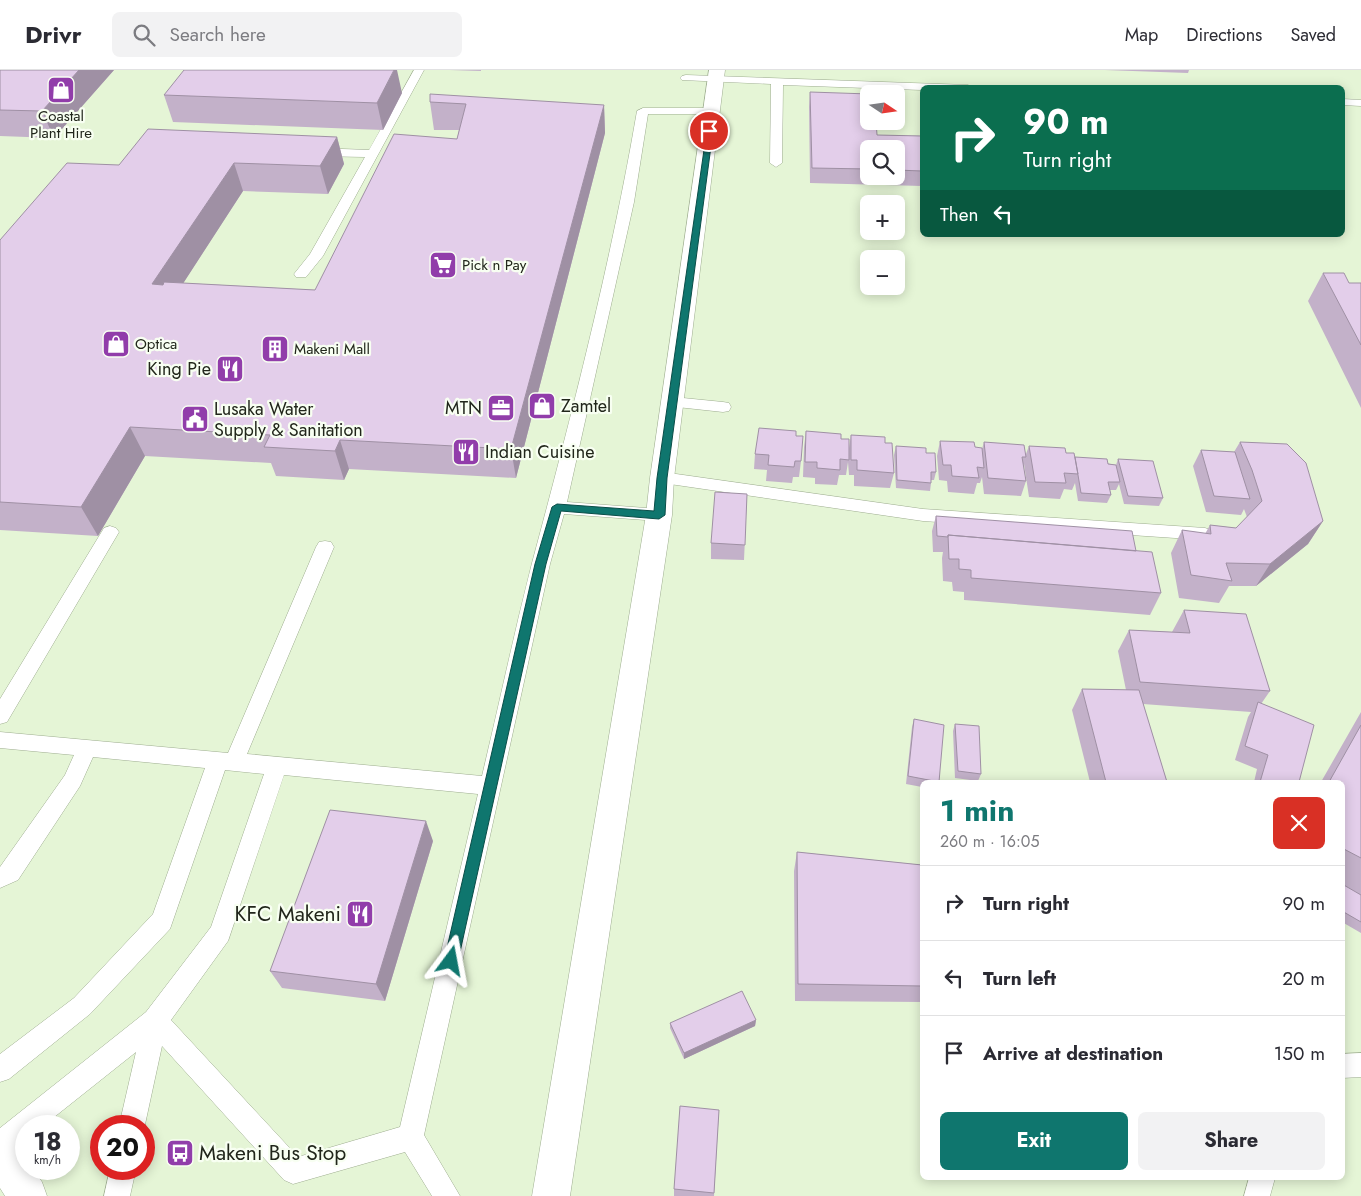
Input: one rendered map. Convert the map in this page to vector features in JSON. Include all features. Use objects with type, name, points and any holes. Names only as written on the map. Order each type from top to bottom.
[{"type":"street","points":[[551,1196],[659,515],[662,478],[716,74]]},
{"type":"street","points":[[0,1154],[28,1196]]},
{"type":"lane","points":[[301,274],[316,256],[419,70]]},
{"type":"lane","points":[[686,78],[716,74],[777,81],[920,86]]},
{"type":"lane","points":[[776,163],[777,81]]},
{"type":"lane","points":[[1345,102],[1361,103]]},
{"type":"lane","points":[[447,1196],[411,1137],[541,564],[557,507],[628,202],[644,111],[712,112]]},
{"type":"lane","points":[[307,152],[372,154]]},
{"type":"lane","points":[[673,402],[723,407]]},
{"type":"lane","points":[[662,478],[923,515],[1206,534]]},
{"type":"lane","points":[[557,507],[659,515]]},
{"type":"lane","points":[[0,716],[110,532]]},
{"type":"lane","points":[[0,1070],[82,1006],[162,921],[226,762],[325,548]]},
{"type":"lane","points":[[0,740],[491,786]]},
{"type":"lane","points":[[0,878],[10,873],[73,780],[88,748]]},
{"type":"lane","points":[[0,1144],[155,1021],[220,933],[277,766]]},
{"type":"lane","points":[[155,1021],[293,1171],[411,1137]]},
{"type":"lane","points":[[134,1115],[155,1021]]},
{"type":"lane","points":[[1345,1066],[1361,1064]]},
{"type":"lane","points":[[117,1196],[121,1180]]},
{"type":"lane","points":[[1257,1196],[1261,1180]]},
{"type":"building","points":[[0,70],[79,70],[42,111],[0,110]]},
{"type":"building","points":[[184,70],[394,70],[377,103],[164,95]]},
{"type":"building","points":[[810,92],[860,94],[860,130],[877,130],[877,135],[920,136],[920,171],[905,170],[905,140],[860,140],[860,169],[812,168]]},
{"type":"building","name":"Makeni Mall","points":[[430,94],[604,105],[511,449],[340,440],[335,451],[264,447],[270,435],[130,427],[81,507],[0,502],[0,240],[67,163],[119,165],[148,129],[337,137],[320,166],[234,163],[152,284],[163,285],[164,282],[315,290],[394,134],[457,139],[466,104],[430,102]]},
{"type":"building","points":[[1323,273],[1344,273],[1349,283],[1361,283],[1361,345]]},
{"type":"building","points":[[759,428],[796,431],[796,436],[803,436],[801,461],[795,461],[794,467],[768,465],[769,455],[755,454]]},
{"type":"building","points":[[806,431],[841,434],[841,439],[849,439],[849,460],[840,459],[840,470],[817,468],[817,462],[805,462]]},
{"type":"building","points":[[851,435],[885,437],[885,443],[892,443],[894,473],[857,470],[857,460],[851,460]]},
{"type":"building","points":[[940,441],[974,442],[975,447],[982,448],[984,468],[977,467],[979,478],[952,476],[951,465],[943,465]]},
{"type":"building","points":[[984,442],[1024,445],[1026,457],[1022,457],[1026,481],[988,478]]},
{"type":"building","points":[[1240,442],[1287,444],[1306,463],[1323,521],[1270,564],[1226,563],[1232,581],[1191,575],[1182,530],[1211,534],[1210,525],[1236,528],[1262,501]]},
{"type":"building","points":[[896,446],[926,448],[926,453],[935,453],[936,472],[931,472],[931,483],[897,480]]},
{"type":"building","points":[[1029,446],[1065,448],[1066,453],[1074,453],[1078,474],[1064,473],[1066,483],[1035,482]]},
{"type":"building","points":[[1201,450],[1235,452],[1250,499],[1214,496]]},
{"type":"building","points":[[1075,457],[1107,459],[1108,464],[1116,465],[1120,482],[1108,482],[1111,495],[1081,493]]},
{"type":"building","points":[[1118,459],[1153,461],[1163,498],[1128,496]]},
{"type":"building","points":[[715,492],[747,494],[745,545],[711,543]]},
{"type":"building","points":[[936,516],[1132,531],[1136,551],[948,535],[948,537],[937,536]]},
{"type":"building","points":[[948,535],[1152,552],[1161,593],[971,578],[971,570],[959,569],[959,559],[949,559]]},
{"type":"building","points":[[1184,610],[1246,614],[1270,691],[1140,682],[1129,630],[1190,633]]},
{"type":"building","points":[[1082,689],[1139,690],[1166,780],[1105,780]]},
{"type":"building","points":[[1258,702],[1314,725],[1300,780],[1261,780],[1268,755],[1245,746]]},
{"type":"building","points":[[914,719],[944,725],[939,780],[908,776]]},
{"type":"building","points":[[955,724],[979,726],[981,774],[958,771]]},
{"type":"building","points":[[1361,725],[1361,858],[1345,850],[1345,780],[1330,780]]},
{"type":"building","name":"KFC Makeni","points":[[330,810],[426,821],[376,984],[270,971]]},
{"type":"building","points":[[797,852],[920,865],[920,986],[798,984]]},
{"type":"building","points":[[1345,886],[1361,895],[1361,922],[1345,913]]},
{"type":"building","points":[[742,991],[756,1020],[684,1053],[670,1023]]},
{"type":"building","points":[[680,1106],[719,1110],[714,1193],[674,1189]]},
{"type":"place","name":"Coastal Plant Hire","points":[[61,90]]},
{"type":"place","name":"Pick n Pay","points":[[443,265]]},
{"type":"place","name":"Optica","points":[[116,344]]},
{"type":"place","name":"Makeni Mall","points":[[275,349]]},
{"type":"place","name":"King Pie","points":[[230,369]]},
{"type":"place","name":"Zamtel","points":[[542,406]]},
{"type":"place","name":"MTN","points":[[501,408]]},
{"type":"place","name":"Lusaka Water Supply & Sanitation","points":[[195,419]]},
{"type":"place","name":"Indian Cuisine","points":[[466,452]]},
{"type":"place","name":"KFC Makeni","points":[[360,914]]},
{"type":"place","name":"Makeni Bus Stop","points":[[180,1153]]},
{"type":"route","points":[[451,961],[541,564],[557,507],[659,515],[662,478],[709,131]]}]
